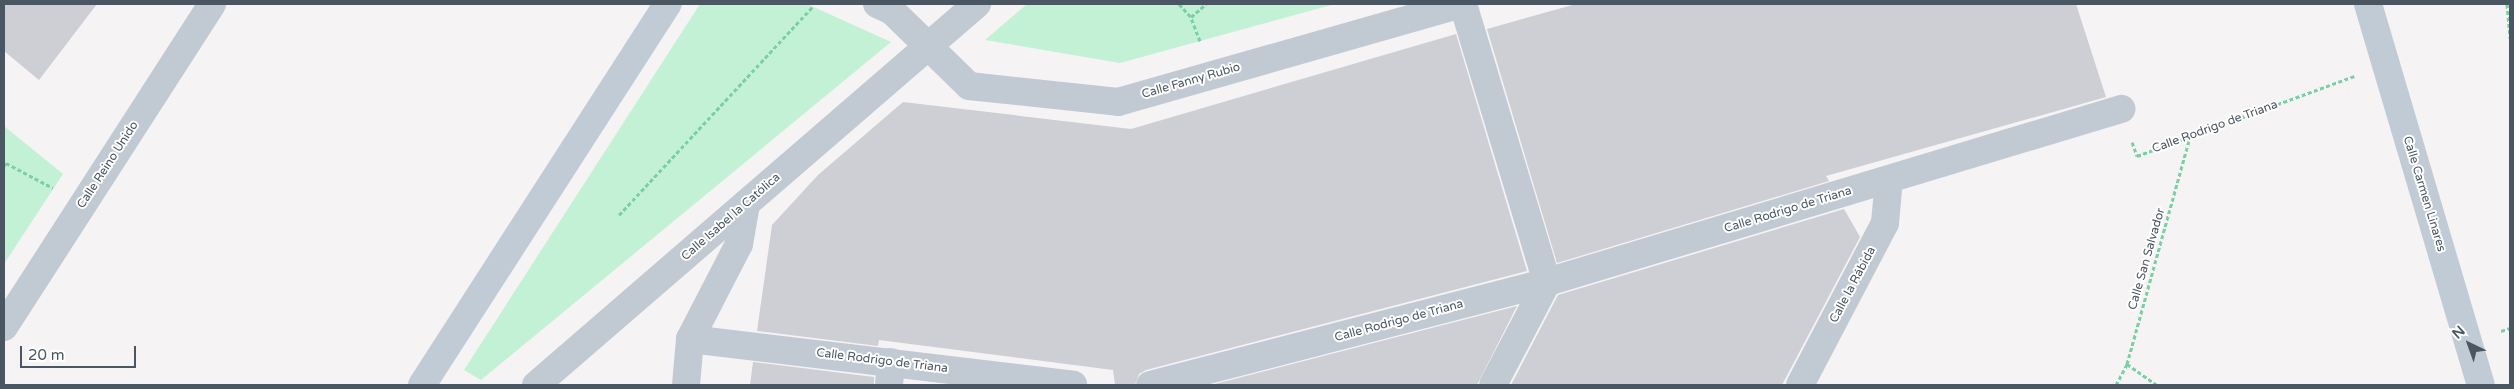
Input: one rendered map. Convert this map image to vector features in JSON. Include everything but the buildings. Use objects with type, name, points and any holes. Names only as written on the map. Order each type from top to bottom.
[{"type":"street","name":"Calle Reino Unido","points":[[4,327],[212,4]]},
{"type":"street","points":[[422,385],[668,4]]},
{"type":"street","name":"Calle Fanny Rubio","points":[[877,4],[892,11],[926,48],[969,86],[1118,102],[1463,4]]},
{"type":"street","name":"Calle Isabel la Católica","points":[[536,385],[977,4]]},
{"type":"street","points":[[1463,4],[1547,282],[1493,385]]},
{"type":"street","name":"Calle Carmen Linares","points":[[2368,4],[2480,385]]},
{"type":"street","name":"Calle Rodrigo de Triana","points":[[1150,385],[1547,282],[2121,109]]},
{"type":"street","name":"Calle la Rábida","points":[[1800,385],[1886,223],[1889,179]]},
{"type":"street","points":[[686,385],[690,339],[739,244],[746,204]]},
{"type":"street","name":"Calle Rodrigo de Triana","points":[[690,339],[890,374],[1073,385]]},
{"type":"path","points":[[1179,4],[1191,17],[1200,41]]},
{"type":"path","points":[[1191,17],[1206,4]]},
{"type":"path","points":[[2507,4],[2510,38]]},
{"type":"path","points":[[619,216],[812,6]]},
{"type":"path","name":"Calle Rodrigo de Triana","points":[[2121,109],[2137,156],[2386,66]]},
{"type":"path","name":"Calle San Salvador","points":[[2116,385],[2126,364],[2190,136]]},
{"type":"path","points":[[4,166],[6,163],[54,188]]},
{"type":"path","points":[[2126,364],[2157,385]]},
{"type":"green space","points":[[700,4],[807,4],[891,42],[481,380],[464,370]]},
{"type":"green space","points":[[1027,4],[1335,4],[1120,63],[985,40]]},
{"type":"green space","points":[[4,126],[63,174],[4,264]]}]
